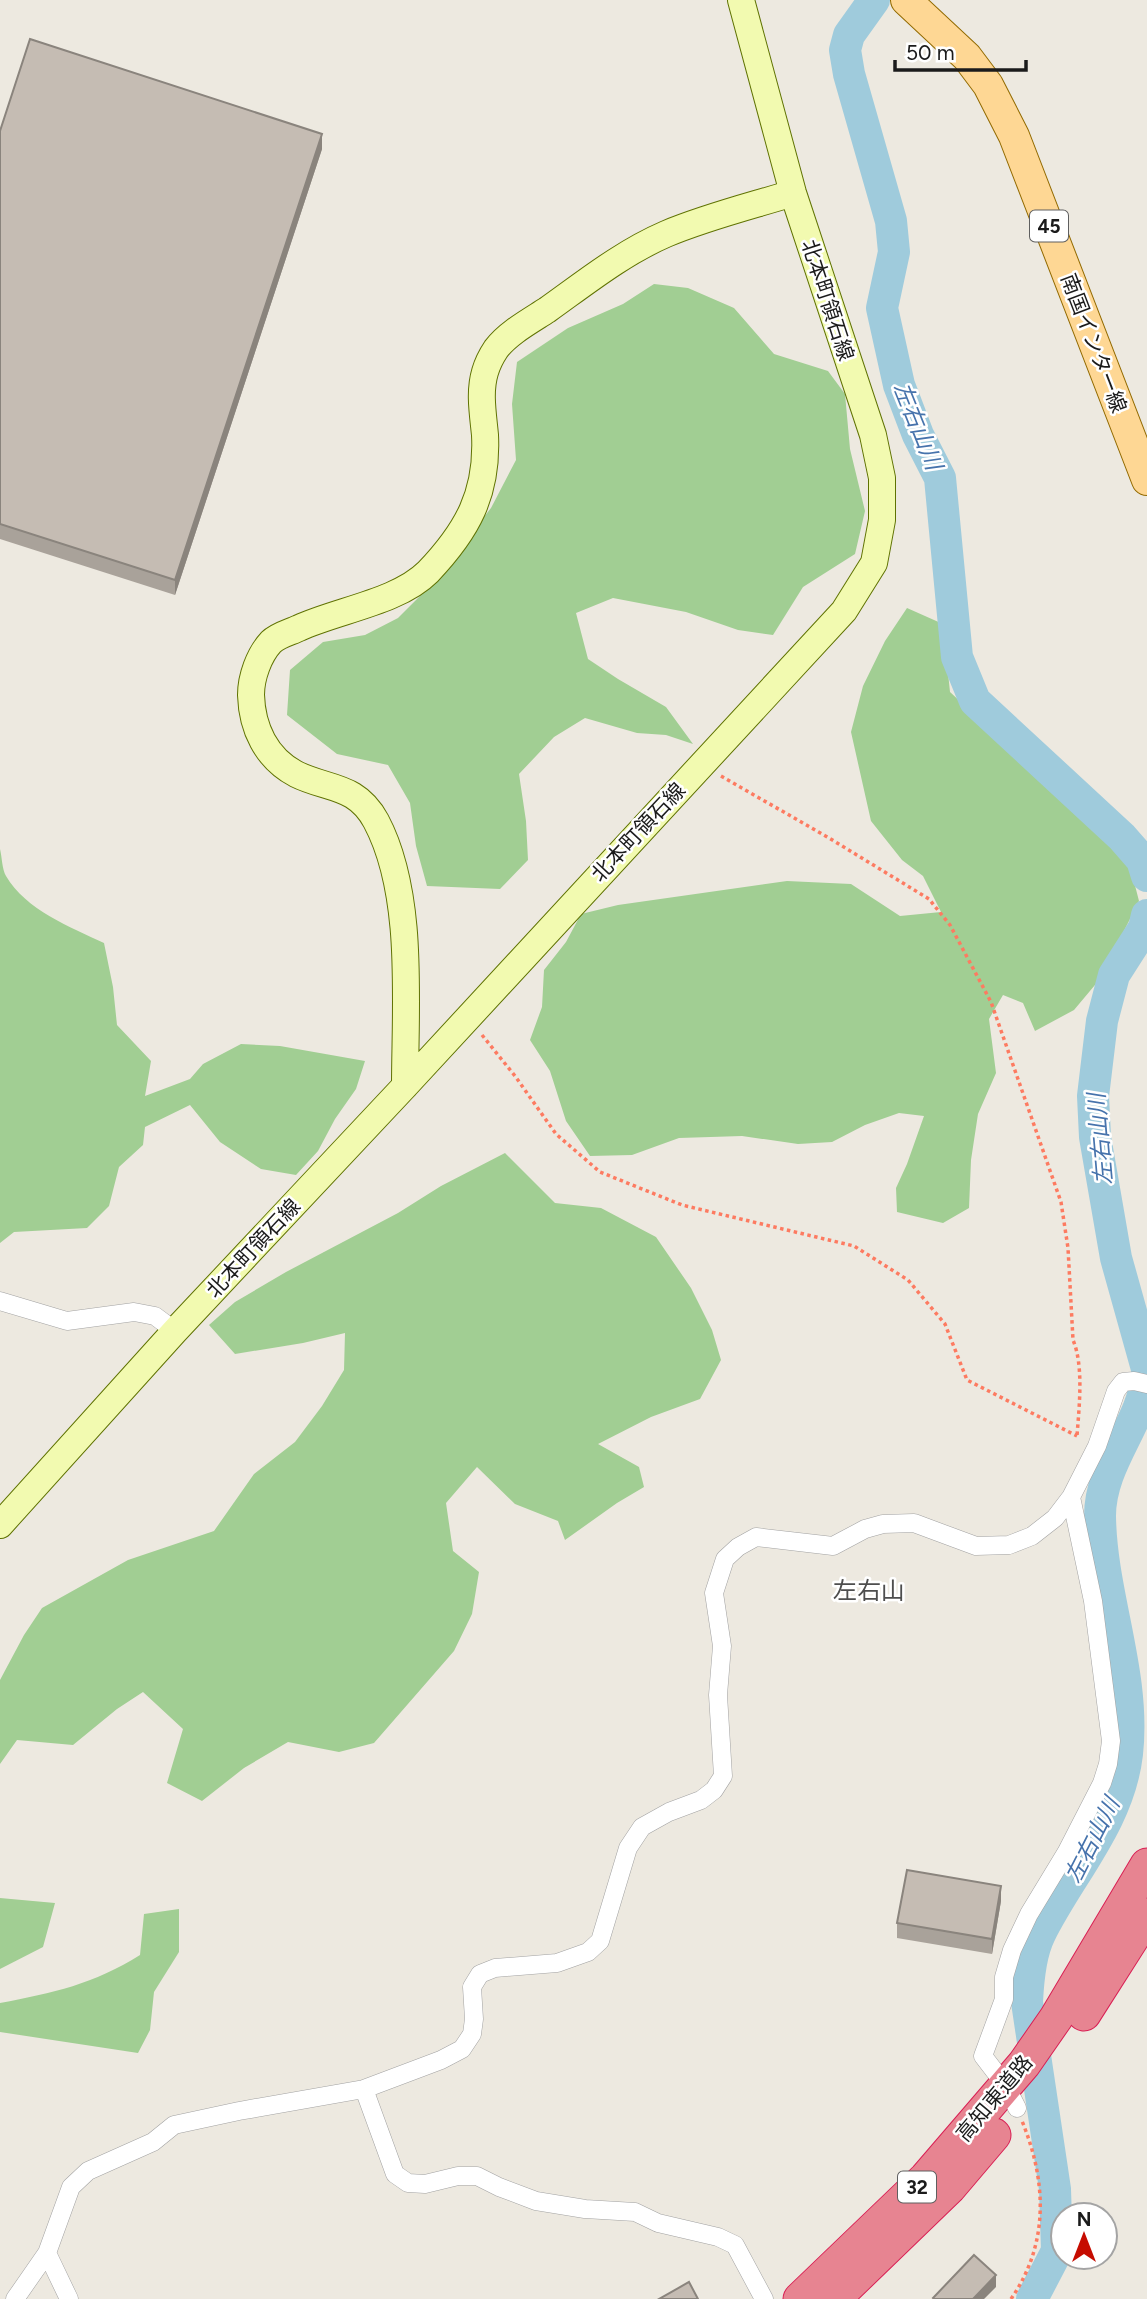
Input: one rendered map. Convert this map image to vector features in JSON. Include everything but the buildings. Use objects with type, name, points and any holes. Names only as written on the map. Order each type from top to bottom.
[{"type":"highway","name":"高知東道路","points":[[834,2299],[949,2188],[1018,2089],[1056,2018],[1147,1865]]},
{"type":"highway","name":"高知東道路","points":[[800,2299],[1060,2050],[1147,1915]]},
{"type":"main road","name":"北本町領石線","points":[[0,1525],[175,1331],[844,611],[874,563],[882,520],[882,478],[873,435],[793,193],[741,0]]},
{"type":"main road","name":"南国インター線","points":[[906,0],[967,57],[988,85],[1014,136],[1147,480]]},
{"type":"main road","points":[[405,1086],[404,924],[398,887],[386,843],[375,818],[361,800],[341,788],[296,774],[277,760],[260,740],[254,720],[251,692],[258,662],[272,640],[317,620],[394,593],[423,577],[451,547],[472,516],[482,484],[486,455],[481,394],[485,370],[497,347],[627,254],[666,234],[793,193]]},
{"type":"street","points":[[0,1301],[67,1321],[134,1312],[155,1316],[175,1331]]},
{"type":"street","points":[[15,2299],[47,2253],[71,2187],[88,2171],[153,2142],[174,2125],[364,2089],[431,2064],[461,2049],[472,2034],[472,1987],[480,1974],[495,1968],[557,1963],[588,1952],[600,1941],[628,1848],[642,1828],[669,1812],[701,1800],[714,1790],[723,1776],[718,1695],[722,1646],[714,1592],[725,1559],[738,1547],[756,1537],[833,1546],[865,1529],[883,1524],[914,1523],[976,1546],[1009,1545],[1032,1536],[1055,1518],[1071,1497],[1097,1446],[1115,1391],[1123,1382],[1140,1382]]},
{"type":"street","points":[[1018,2089],[983,2056],[1004,1999],[1004,1977],[1012,1951],[1029,1914],[1066,1853],[1102,1783],[1111,1741],[1093,1601],[1071,1497]]},
{"type":"street","points":[[364,2089],[395,2174],[408,2183],[425,2184],[458,2176],[477,2176],[499,2188],[536,2201],[585,2209],[635,2212],[658,2223],[718,2237],[735,2245],[764,2299]]},
{"type":"street","points":[[47,2253],[69,2299]]},
{"type":"path","points":[[467,1017],[515,1076],[556,1134],[600,1172],[682,1205],[855,1246],[908,1280],[945,1324],[967,1380],[1077,1436],[1077,1360],[1073,1340],[1068,1248],[1061,1202],[991,1002],[950,925],[929,899],[886,871],[842,848],[701,764]]},
{"type":"path","points":[[1011,2299],[1024,2279],[1039,2238],[1041,2195],[1018,2089]]},
{"type":"green space","points":[[654,284],[688,288],[734,308],[774,354],[828,371],[845,394],[850,449],[865,511],[855,554],[803,587],[773,635],[738,630],[686,612],[613,598],[576,613],[588,659],[666,707],[693,744],[666,735],[637,733],[585,718],[554,737],[519,774],[528,860],[500,889],[427,886],[416,846],[410,803],[388,765],[337,754],[287,715],[290,670],[323,642],[365,635],[398,618],[426,590],[491,508],[516,460],[512,404],[517,362],[568,328],[623,304]]},
{"type":"green space","points":[[907,608],[943,624],[950,692],[1114,845],[1130,866],[1139,901],[1100,979],[1074,1010],[1035,1031],[1023,1003],[1003,995],[989,1019],[996,1073],[978,1114],[971,1160],[969,1208],[943,1223],[897,1212],[896,1188],[924,1116],[899,1113],[865,1125],[832,1142],[798,1144],[742,1136],[679,1138],[632,1155],[590,1156],[566,1121],[550,1071],[530,1040],[542,1007],[544,970],[566,942],[581,914],[618,905],[787,881],[851,884],[900,916],[941,912],[923,876],[902,860],[871,821],[851,732],[863,686],[885,641]]},
{"type":"green space","points":[[0,849],[6,876],[25,899],[50,916],[104,943],[117,1025],[151,1061],[145,1096],[190,1079],[203,1064],[241,1044],[280,1046],[365,1061],[356,1089],[335,1119],[318,1151],[296,1175],[261,1169],[220,1142],[190,1105],[145,1127],[143,1145],[119,1167],[109,1206],[87,1228],[14,1232],[0,1243]]},
{"type":"green space","points":[[505,1153],[555,1203],[601,1208],[656,1237],[691,1288],[712,1330],[721,1360],[700,1399],[651,1417],[598,1444],[639,1467],[644,1487],[565,1540],[558,1521],[515,1504],[477,1467],[446,1503],[453,1551],[479,1572],[472,1614],[454,1651],[374,1743],[339,1752],[288,1742],[244,1768],[202,1801],[167,1783],[183,1729],[143,1692],[117,1709],[73,1745],[17,1740],[0,1764],[0,1680],[42,1608],[128,1560],[214,1531],[254,1474],[295,1442],[344,1370],[345,1333],[235,1354],[209,1325],[235,1302],[286,1272]]},
{"type":"green space","points":[[0,1898],[55,1903],[43,1947],[0,1969]]},
{"type":"green space","points":[[179,1909],[179,1952],[154,1992],[150,2030],[138,2053],[0,2032],[0,2003],[73,1986],[123,1965],[140,1955],[144,1914]]},
{"type":"waterway","name":"左右山川","points":[[874,0],[849,35],[845,50],[849,74],[891,221],[894,252],[882,308],[899,385],[918,435],[940,478],[957,657],[975,701],[1122,837],[1142,860],[1147,876]]},
{"type":"waterway","name":"左右山川","points":[[1147,915],[1144,928],[1114,975],[1102,1021],[1093,1096],[1095,1137],[1116,1258],[1147,1369]]},
{"type":"waterway","name":"左右山川","points":[[1032,2299],[1057,2251],[1055,2189],[1027,2002],[1029,1976],[1040,1934],[1104,1826],[1122,1779],[1127,1754],[1127,1694],[1106,1576],[1100,1516],[1106,1479],[1137,1412],[1147,1377]]},
{"type":"district","name":"左右山","points":[[869,1590]]}]
